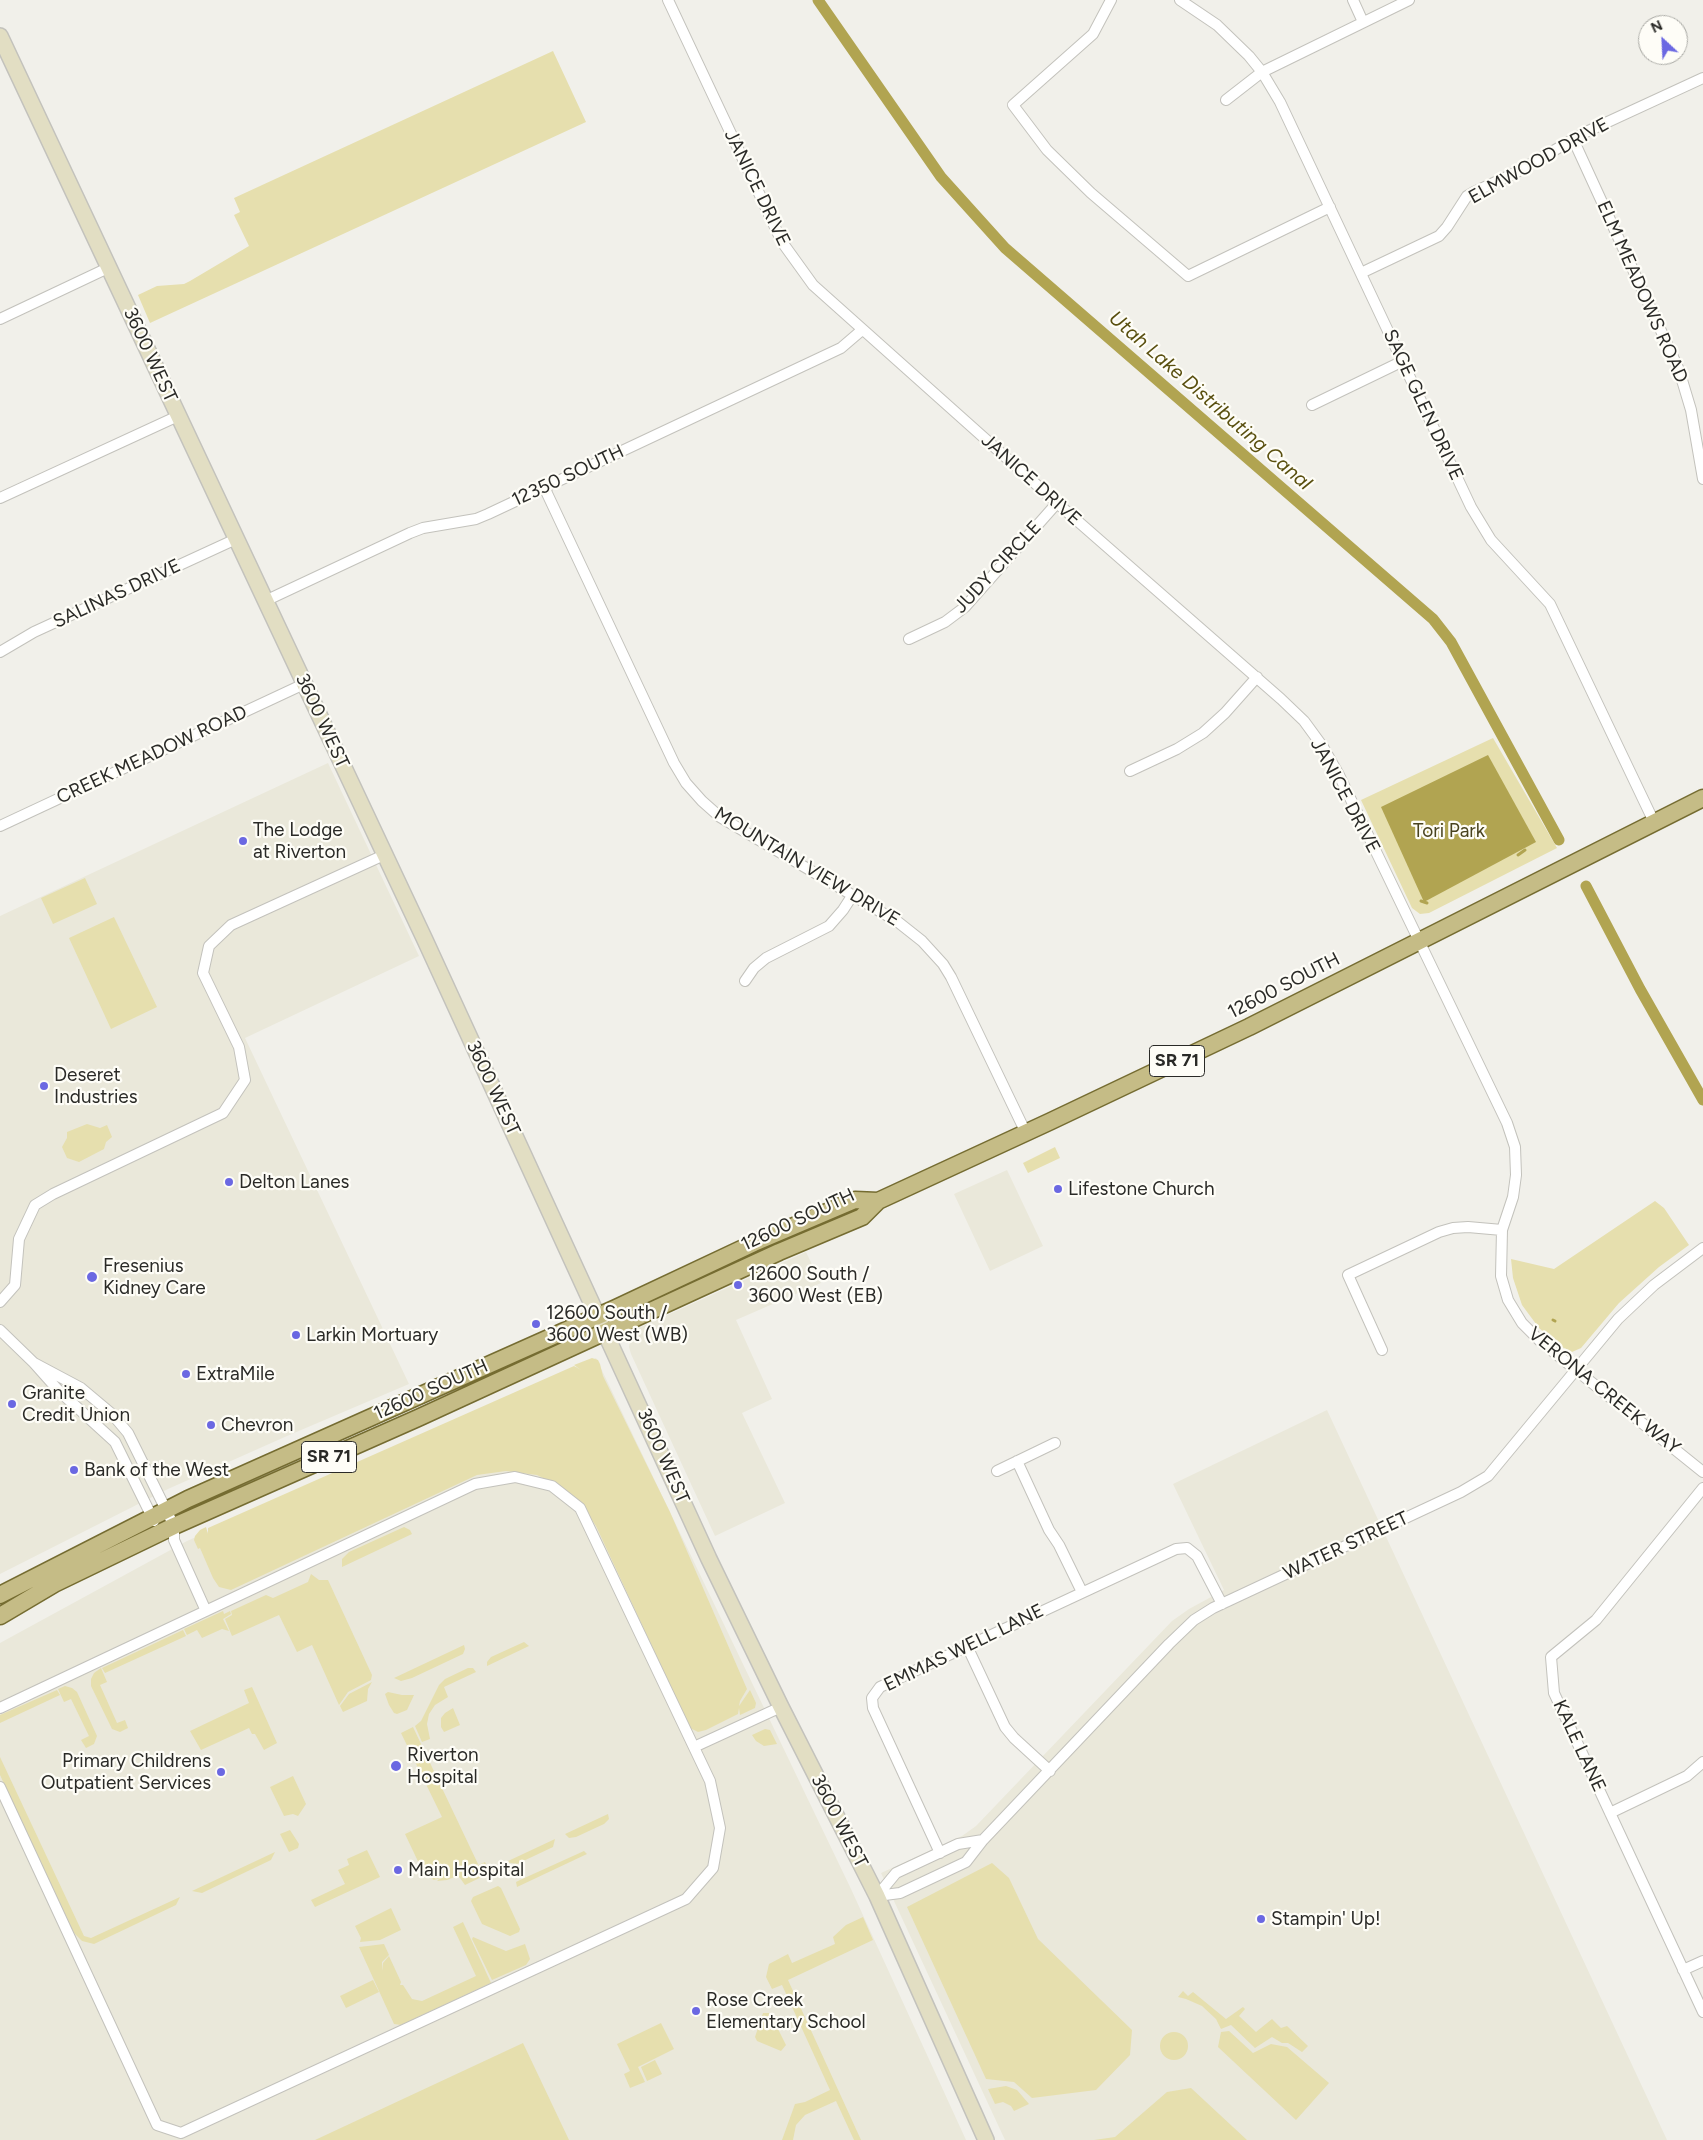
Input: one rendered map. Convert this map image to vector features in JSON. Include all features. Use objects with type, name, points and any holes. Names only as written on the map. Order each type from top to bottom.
[{"type":"main road","name":"3600 WEST","points":[[0,36],[110,267],[599,1316],[709,1559],[781,1707],[877,1896],[986,2140]]},
{"type":"main road","name":"12600 SOUTH","points":[[0,1616],[54,1584],[170,1533],[779,1252],[862,1217],[878,1201],[1026,1133],[1249,1026],[1703,798]]},
{"type":"main road","name":"12600 SOUTH","points":[[0,1594],[166,1509],[599,1316],[754,1243],[855,1200],[878,1201]]},
{"type":"street","name":"JANICE DRIVE","points":[[668,0],[782,242],[813,285],[1057,503],[1257,677],[1304,721],[1332,760],[1418,941]]},
{"type":"street","points":[[1111,0],[1092,34],[1014,105],[1047,150],[1092,193],[1188,276],[1330,207]]},
{"type":"street","name":"SAGE GLEN DRIVE","points":[[1180,0],[1217,24],[1262,72],[1280,102],[1471,507],[1492,540],[1550,604],[1654,822]]},
{"type":"street","points":[[1353,0],[1364,22]]},
{"type":"street","points":[[1226,100],[1262,72],[1409,0]]},
{"type":"street","name":"ELMWOOD DRIVE","points":[[1361,273],[1439,236],[1467,196],[1515,173],[1573,139],[1703,78]]},
{"type":"street","name":"ELM MEADOWS ROAD","points":[[1573,139],[1679,370],[1691,410],[1702,472]]},
{"type":"street","points":[[0,319],[110,267]]},
{"type":"street","name":"12350 SOUTH","points":[[265,600],[423,528],[476,519],[841,348],[862,330]]},
{"type":"street","points":[[1312,405],[1403,361]]},
{"type":"street","points":[[0,498],[178,416]]},
{"type":"street","name":"MOUNTAIN VIEW DRIVE","points":[[544,487],[674,763],[686,783],[720,817],[910,931],[928,946],[943,964],[959,991],[1026,1133]]},
{"type":"street","name":"JUDY CIRCLE","points":[[909,639],[945,622],[965,607],[1057,503]]},
{"type":"street","name":"SALINAS DRIVE","points":[[0,652],[34,632],[236,539]]},
{"type":"street","points":[[1130,771],[1177,749],[1203,733],[1225,713],[1257,677]]},
{"type":"street","name":"CREEK MEADOW ROAD","points":[[0,826],[304,684]]},
{"type":"street","points":[[0,1302],[15,1285],[19,1239],[35,1205],[53,1194],[223,1113],[246,1080],[239,1047],[203,973],[209,946],[231,925],[384,855]]},
{"type":"street","points":[[745,982],[754,968],[766,958],[829,926],[852,896]]},
{"type":"street","name":"VERONA CREEK WAY","points":[[1418,941],[1507,1123],[1515,1147],[1516,1175],[1513,1197],[1502,1230],[1501,1276],[1508,1300],[1522,1323],[1540,1341],[1703,1472]]},
{"type":"street","points":[[1382,1350],[1348,1275],[1439,1232],[1453,1228],[1502,1230]]},
{"type":"street","name":"WATER STREET","points":[[877,1896],[900,1893],[966,1862],[983,1840],[1194,1620],[1222,1604],[1462,1492],[1488,1476],[1618,1319],[1654,1285],[1703,1248]]},
{"type":"street","points":[[0,1330],[34,1363],[58,1390],[114,1442],[152,1517],[170,1533]]},
{"type":"street","points":[[34,1363],[82,1388],[112,1414],[128,1433],[166,1509],[170,1533],[206,1611]]},
{"type":"street","points":[[997,1471],[1055,1443]]},
{"type":"street","points":[[1017,1461],[1049,1530],[1082,1592]]},
{"type":"street","points":[[0,1708],[475,1484],[515,1477],[552,1486],[580,1508],[710,1781],[720,1828],[713,1868],[686,1899],[181,2133],[157,2126],[0,1787]]},
{"type":"street","name":"KALE LANE","points":[[1703,1488],[1596,1620],[1551,1657],[1554,1693],[1703,2012]]},
{"type":"street","name":"EMMAS WELL LANE","points":[[940,1853],[875,1712],[872,1698],[880,1687],[1171,1551],[1187,1548],[1197,1556],[1222,1604]]},
{"type":"street","points":[[967,1646],[1005,1727],[1014,1738],[1050,1771]]},
{"type":"street","points":[[694,1747],[781,1707]]},
{"type":"street","points":[[1610,1813],[1687,1776],[1703,1762]]},
{"type":"street","points":[[877,1896],[896,1873],[958,1844],[983,1840]]},
{"type":"street","points":[[1683,1970],[1703,1961]]},
{"type":"shaded area","name":"Tori Park","points":[[1488,755],[1536,842],[1424,902],[1381,807]]},
{"type":"shaded area","points":[[328,763],[419,956],[245,1038],[409,1384],[168,1489],[0,1574],[0,916]]},
{"type":"shaded area","points":[[1007,1170],[1043,1246],[990,1271],[954,1194]]},
{"type":"shaded area","points":[[806,1252],[821,1283],[736,1320],[772,1399],[742,1413],[785,1503],[715,1536],[631,1354],[630,1340],[639,1328]]},
{"type":"shaded area","name":"Riverton Hospital","points":[[596,1358],[851,1889],[966,2140],[0,2140],[0,1643],[187,1541]]},
{"type":"shaded area","points":[[1327,1410],[1667,2140],[1005,2140],[881,1873],[962,1836],[976,1826],[1172,1621],[1189,1609],[1224,1590],[1173,1484]]},
{"type":"green space","points":[[553,51],[586,122],[150,323],[138,295],[157,286],[184,284],[249,246],[234,215],[240,212],[234,198]]},
{"type":"green space","name":"Tori Park","points":[[1493,738],[1557,848],[1429,913],[1420,914],[1412,908],[1361,800]]},
{"type":"green space","points":[[85,878],[97,904],[53,924],[41,898]]},
{"type":"green space","points":[[114,917],[157,1007],[111,1029],[69,938]]},
{"type":"green space","points":[[87,1124],[100,1128],[107,1125],[112,1137],[106,1142],[104,1149],[79,1162],[67,1158],[62,1147],[67,1138],[67,1132]]},
{"type":"green space","points":[[1055,1147],[1060,1158],[1028,1173],[1023,1163]]},
{"type":"green space","points":[[1655,1201],[1664,1208],[1689,1245],[1659,1267],[1619,1303],[1581,1348],[1572,1352],[1562,1347],[1539,1328],[1522,1305],[1513,1278],[1511,1259],[1554,1269]]},
{"type":"green space","points":[[592,1358],[598,1360],[603,1376],[670,1512],[747,1689],[739,1706],[750,1690],[756,1703],[755,1708],[740,1715],[739,1708],[738,1714],[706,1730],[698,1732],[690,1728],[596,1526],[579,1501],[559,1486],[537,1475],[506,1471],[477,1475],[231,1590],[219,1587],[213,1578],[200,1548],[198,1549],[194,1540],[200,1530],[206,1527],[208,1534],[208,1528],[574,1366],[581,1370],[574,1365]]},
{"type":"green space","points":[[404,1527],[410,1530],[412,1534],[342,1567],[342,1559],[349,1552]]},
{"type":"green space","points":[[311,1574],[319,1580],[328,1580],[372,1675],[371,1680],[348,1692],[339,1705],[312,1645],[297,1652],[279,1615],[232,1636],[225,1619],[232,1615],[231,1611],[266,1595],[273,1598],[308,1582]]},
{"type":"green space","points":[[223,1611],[224,1614],[230,1611],[231,1614],[223,1619],[229,1631],[222,1629],[202,1638],[197,1630],[187,1635],[184,1629]]},
{"type":"green space","points":[[183,1630],[186,1636],[105,1673],[102,1668]]},
{"type":"green space","points":[[524,1642],[529,1646],[487,1666],[487,1662],[491,1657]]},
{"type":"green space","points":[[464,1645],[463,1654],[412,1678],[401,1681],[394,1678]]},
{"type":"green space","points":[[101,1668],[107,1682],[100,1685],[117,1723],[125,1720],[128,1728],[120,1732],[112,1729],[91,1686],[91,1679],[94,1673]]},
{"type":"green space","points":[[468,1668],[473,1668],[476,1672],[444,1687],[448,1697],[435,1705],[429,1714],[427,1724],[430,1739],[422,1742],[415,1726],[421,1721],[439,1685],[445,1679]]},
{"type":"green space","points":[[372,1682],[368,1689],[367,1701],[343,1712],[340,1706],[349,1694]]},
{"type":"green space","points":[[65,1686],[77,1692],[97,1736],[94,1744],[86,1748],[81,1740],[89,1736],[71,1699],[64,1702],[58,1689]]},
{"type":"green space","points":[[252,1687],[277,1743],[264,1750],[255,1734],[252,1734],[249,1728],[201,1750],[190,1731],[249,1703],[244,1690]]},
{"type":"green space","points":[[57,1690],[60,1695],[0,1723],[0,1715]]},
{"type":"green space","points":[[388,1692],[414,1695],[407,1710],[397,1714],[394,1713],[385,1694]]},
{"type":"green space","points":[[453,1708],[460,1725],[444,1732],[441,1727],[441,1718]]},
{"type":"green space","points":[[413,1727],[478,1864],[476,1866],[485,1862],[490,1873],[465,1885],[457,1876],[437,1881],[440,1878],[434,1880],[424,1874],[405,1834],[442,1817],[401,1733]]},
{"type":"green space","points":[[765,1729],[770,1730],[777,1744],[764,1746],[756,1741],[752,1735]]},
{"type":"green space","points":[[0,1757],[84,1936],[91,1938],[180,1897],[176,1905],[94,1944],[82,1941],[74,1933],[0,1775]]},
{"type":"green space","points":[[293,1776],[306,1804],[298,1816],[293,1814],[284,1816],[270,1787]]},
{"type":"green space","points":[[608,1814],[609,1819],[604,1824],[576,1837],[569,1838],[565,1834]]},
{"type":"green space","points":[[290,1830],[299,1844],[298,1848],[289,1852],[280,1834]]},
{"type":"green space","points":[[555,1839],[553,1847],[517,1864],[506,1862]]},
{"type":"green space","points":[[367,1850],[380,1877],[315,1907],[311,1900],[345,1884],[338,1870],[349,1865],[347,1859]]},
{"type":"green space","points":[[584,1851],[587,1854],[517,1887],[516,1882]]},
{"type":"green space","points":[[275,1852],[271,1860],[202,1893],[192,1891]]},
{"type":"green space","points":[[992,1863],[1009,1878],[1038,1939],[1132,2030],[1130,2055],[1096,2090],[1032,2098],[1014,2082],[986,2079],[907,1907]]},
{"type":"green space","points":[[498,1886],[501,1888],[520,1929],[519,1932],[510,1936],[482,1924],[471,1901],[473,1897]]},
{"type":"green space","points":[[391,1908],[401,1930],[380,1940],[360,1942],[361,1938],[355,1926]]},
{"type":"green space","points":[[863,1917],[873,1940],[788,1980],[861,2140],[854,2140],[836,2101],[805,2115],[796,2125],[793,2140],[782,2140],[795,2104],[805,2102],[830,2090],[782,1985],[772,1989],[766,1977],[769,1964],[788,1954],[792,1963],[835,1944],[833,1937],[846,1925]]},
{"type":"green space","points":[[463,1922],[491,1983],[401,2025],[394,2024],[359,1947],[384,1944],[389,1955],[382,1962],[382,1971],[383,1963],[389,1956],[401,1982],[400,1985],[403,1985],[412,1999],[422,2001],[476,1976],[453,1927]]},
{"type":"green space","points":[[473,1937],[506,1951],[525,1944],[530,1959],[526,1965],[492,1980],[472,1939]]},
{"type":"green space","points":[[373,1980],[379,1992],[346,2008],[340,1996]]},
{"type":"green space","points":[[1183,1991],[1188,1996],[1193,1992],[1226,2019],[1243,2007],[1245,2009],[1239,2016],[1256,2032],[1272,2019],[1281,2028],[1287,2026],[1308,2046],[1302,2052],[1288,2043],[1282,2043],[1272,2037],[1255,2048],[1231,2025],[1221,2029],[1216,2019],[1202,2006],[1178,1997]]},
{"type":"green space","points":[[763,2013],[770,2013],[786,2045],[781,2051],[757,2041],[755,2037]]},
{"type":"green space","points":[[661,2023],[674,2049],[638,2067],[645,2082],[630,2088],[624,2074],[630,2071],[617,2044]]},
{"type":"green space","points":[[1229,2031],[1253,2053],[1271,2044],[1287,2047],[1329,2083],[1296,2120],[1218,2047],[1221,2032]]},
{"type":"green space","points":[[1174,2032],[1184,2036],[1188,2046],[1184,2056],[1174,2060],[1164,2056],[1160,2046],[1164,2036]]},
{"type":"green space","points":[[523,2043],[569,2140],[315,2140]]},
{"type":"green space","points":[[655,2060],[662,2074],[647,2081],[641,2067]]},
{"type":"green space","points":[[1006,2086],[1017,2090],[1029,2104],[1014,2111],[1011,2106],[1003,2102],[995,2104],[988,2089]]},
{"type":"green space","points":[[1191,2088],[1247,2140],[1094,2140],[1115,2137],[1167,2092]]},
{"type":"waterway","name":"Utah Lake Distributing Canal","points":[[818,0],[941,177],[1005,248],[1433,619],[1451,642],[1559,840]]},
{"type":"waterway","points":[[1518,855],[1525,850]]},
{"type":"waterway","name":"Utah Lake Distributing Canal","points":[[1586,886],[1640,989],[1703,1100]]},
{"type":"waterway","points":[[1421,901],[1427,903]]},
{"type":"place","name":"The Lodge at Riverton","points":[[243,841]]},
{"type":"place","name":"Deseret Industries","points":[[44,1086]]},
{"type":"place","name":"Delton Lanes","points":[[229,1182]]},
{"type":"place","name":"Lifestone Church","points":[[1058,1189]]},
{"type":"place","name":"Fresenius Kidney Care","points":[[92,1277]]},
{"type":"place","name":"12600 South / 3600 West (EB)","points":[[738,1285]]},
{"type":"place","name":"12600 South / 3600 West (WB)","points":[[536,1324]]},
{"type":"place","name":"Larkin Mortuary","points":[[296,1335]]},
{"type":"place","name":"ExtraMile","points":[[186,1374]]},
{"type":"place","name":"Granite Credit Union","points":[[12,1404]]},
{"type":"place","name":"Chevron","points":[[211,1425]]},
{"type":"place","name":"Bank of the West","points":[[74,1470]]},
{"type":"place","name":"Riverton Hospital","points":[[396,1766]]},
{"type":"place","name":"Primary Childrens Outpatient Services","points":[[221,1772]]},
{"type":"place","name":"Main Hospital","points":[[398,1870]]},
{"type":"place","name":"Stampin' Up!","points":[[1261,1919]]},
{"type":"place","name":"Rose Creek Elementary School","points":[[696,2011]]}]
